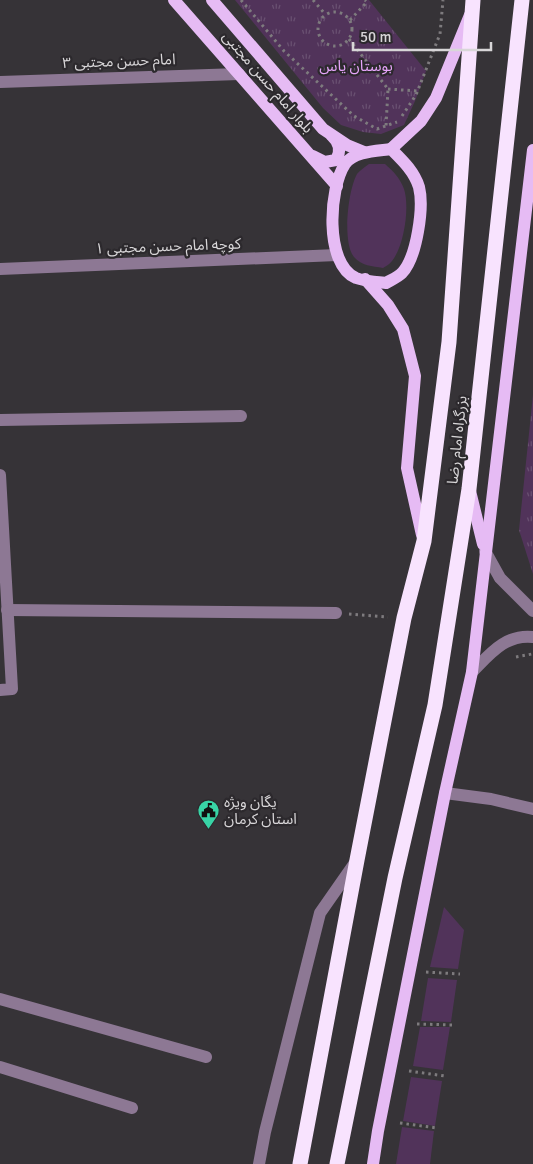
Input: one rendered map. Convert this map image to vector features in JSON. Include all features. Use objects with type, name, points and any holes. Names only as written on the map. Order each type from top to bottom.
[{"type":"highway","name":"بزرگراه امام رضا","points":[[337,1164],[395,878],[435,705],[469,489],[522,0]]},
{"type":"highway","name":"بزرگراه امام رضا","points":[[300,1164],[404,618],[424,541],[449,342],[472,5]]},
{"type":"main road","name":"بلوار امام حسن مجتبی","points":[[174,0],[337,186]]},
{"type":"main road","name":"بلوار امام حسن مجتبی","points":[[212,0],[323,129],[347,145],[364,152]]},
{"type":"main road","points":[[391,149],[411,169],[419,187],[420,220],[415,250],[403,272],[386,283],[356,278],[341,264],[334,245],[333,214],[337,186],[346,163],[364,152],[391,149],[421,121],[436,98],[472,5]]},
{"type":"main road","points":[[304,148],[325,162],[336,160],[340,153],[335,138],[323,129]]},
{"type":"main road","points":[[373,1164],[445,792],[472,672],[533,150]]},
{"type":"main road","points":[[365,279],[388,305],[403,329],[415,376],[407,468],[424,541]]},
{"type":"main road","points":[[469,489],[485,551]]},
{"type":"street","name":"امام حسن مجتبی ۳","points":[[0,82],[238,74]]},
{"type":"street","name":"کوچه امام حسن مجتبی ۱","points":[[0,269],[337,255]]},
{"type":"street","points":[[0,420],[241,416]]},
{"type":"street","points":[[0,475],[7,610],[6,690]]},
{"type":"street","points":[[485,551],[500,578],[533,611]]},
{"type":"street","points":[[7,610],[336,613]]},
{"type":"street","points":[[472,672],[503,642],[523,636],[533,637]]},
{"type":"street","points":[[445,792],[491,799],[533,809]]},
{"type":"street","points":[[258,1164],[320,912],[357,860]]},
{"type":"street","points":[[0,998],[206,1057]]},
{"type":"street","points":[[0,1067],[132,1108]]},
{"type":"path","points":[[241,0],[284,51],[354,116],[378,129],[399,121],[417,91],[440,34],[443,0]]},
{"type":"path","points":[[244,4],[248,0]]},
{"type":"path","points":[[313,0],[325,14]]},
{"type":"path","points":[[350,20],[367,2],[365,0]]},
{"type":"path","points":[[336,11],[350,20],[352,29],[346,43],[335,46],[321,39],[317,28],[325,14],[336,11]]},
{"type":"path","points":[[349,38],[388,89],[386,126]]},
{"type":"path","points":[[388,89],[417,91]]},
{"type":"path","points":[[336,613],[404,618]]},
{"type":"path","points":[[516,657],[533,654]]},
{"type":"path","points":[[426,972],[460,974]]},
{"type":"path","points":[[417,1024],[453,1025]]},
{"type":"path","points":[[409,1071],[445,1076]]},
{"type":"path","points":[[400,1124],[437,1128]]},
{"type":"green space","name":"بوستان یاس","points":[[235,0],[369,0],[426,71],[404,125],[381,134],[363,132],[341,125],[323,108]]},
{"type":"green space","points":[[369,164],[385,164],[400,181],[406,197],[405,226],[400,246],[392,261],[383,268],[367,265],[357,260],[350,250],[348,240],[347,229],[351,192],[357,174]]},
{"type":"green space","points":[[533,395],[533,574],[519,530]]},
{"type":"green space","points":[[444,907],[464,930],[458,969],[430,967]]},
{"type":"green space","points":[[428,978],[457,980],[451,1022],[421,1021]]},
{"type":"green space","points":[[420,1027],[450,1027],[443,1070],[413,1066]]},
{"type":"green space","points":[[411,1077],[442,1081],[435,1126],[403,1121]]},
{"type":"green space","points":[[402,1127],[434,1131],[430,1164],[396,1164]]},
{"type":"place","name":"یگان ویژه استان کرمان","points":[[208,830]]}]
